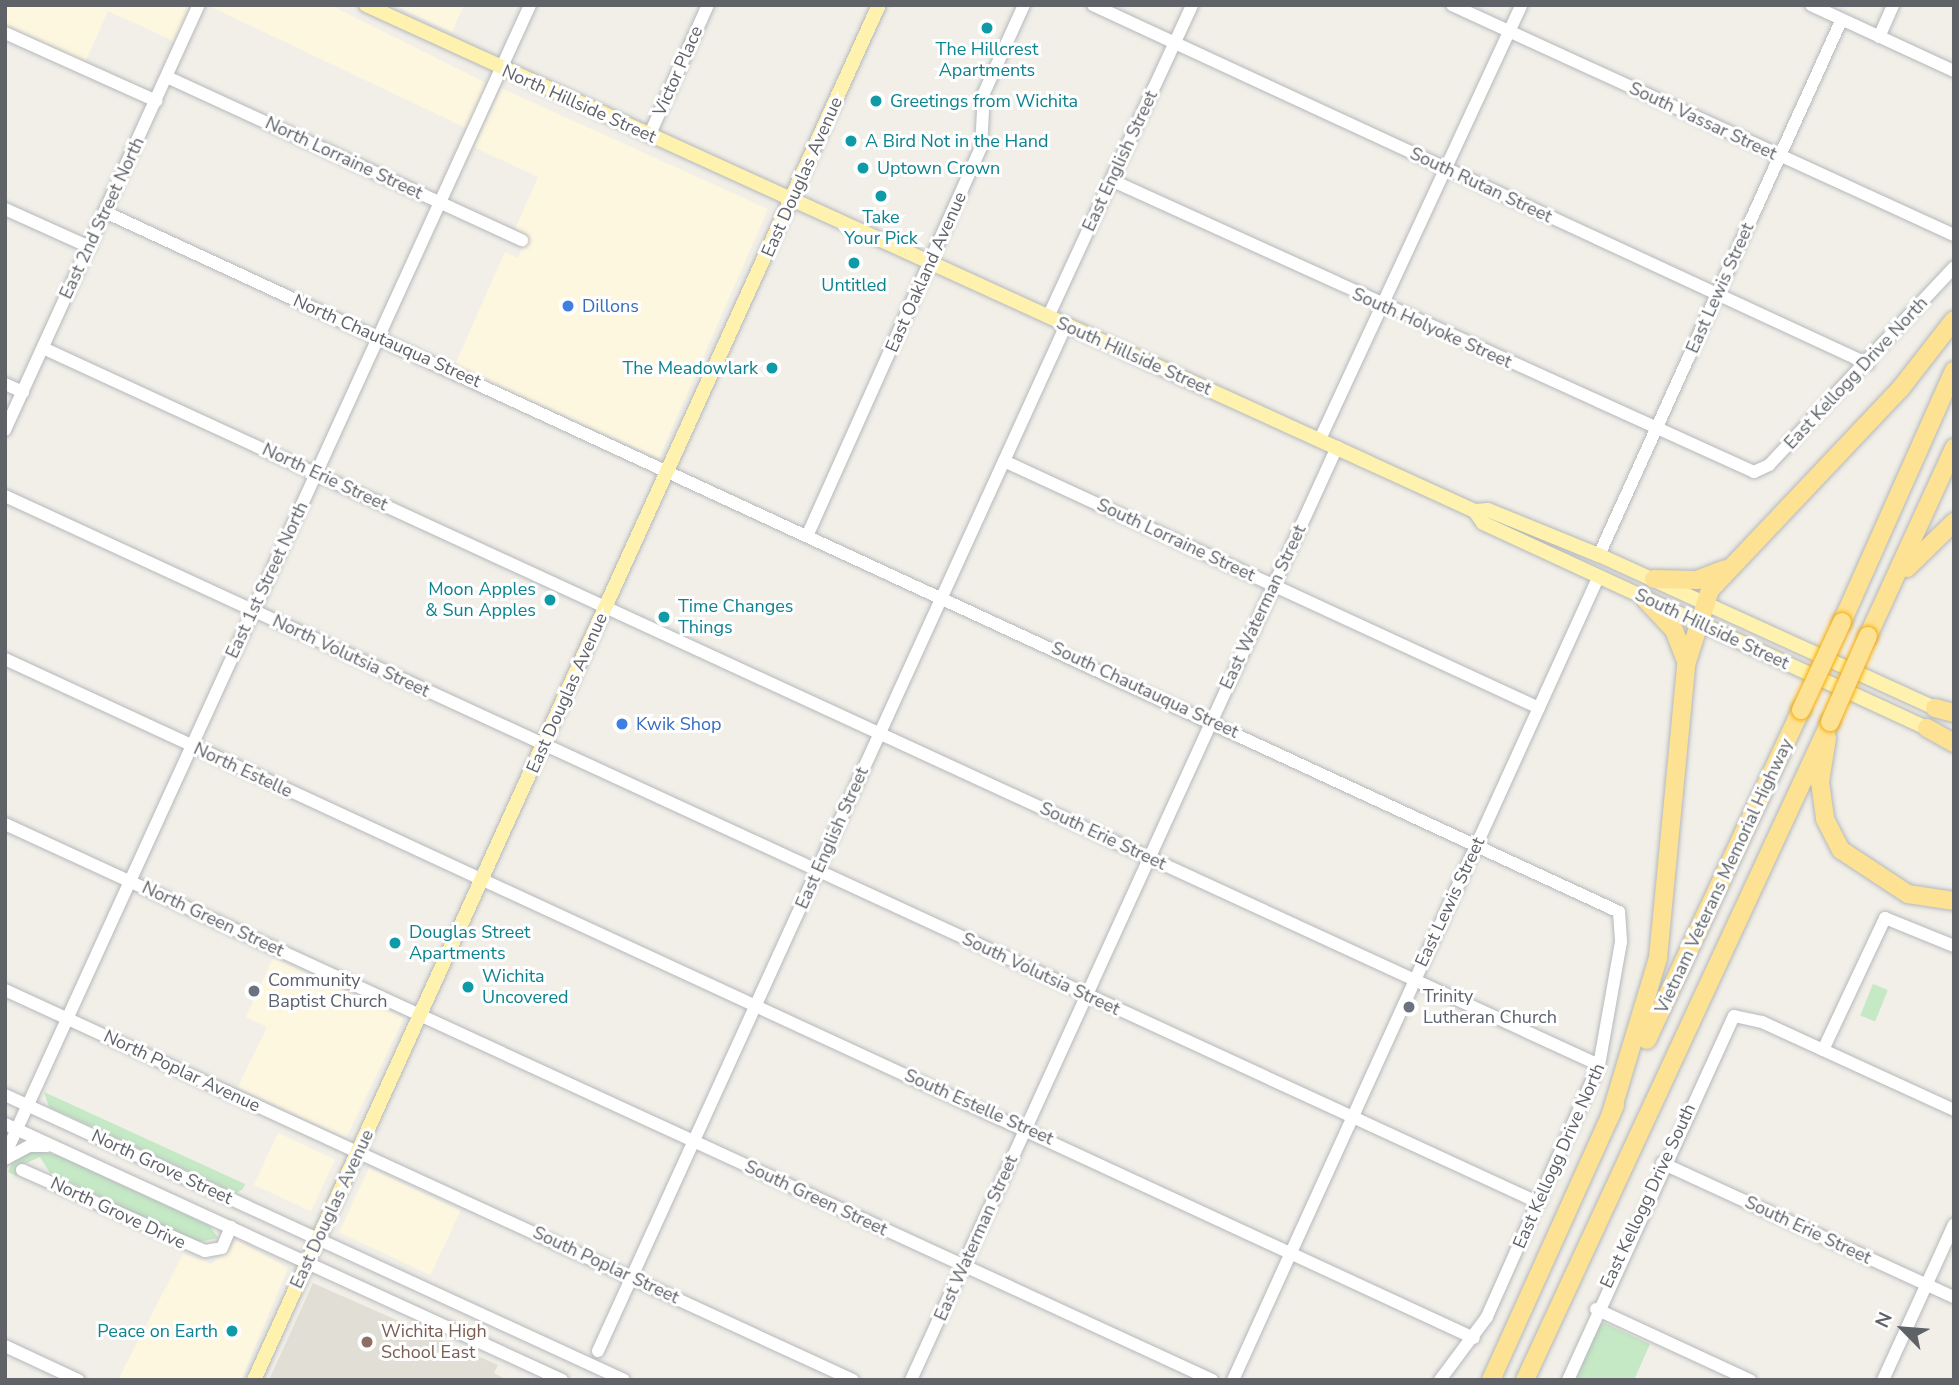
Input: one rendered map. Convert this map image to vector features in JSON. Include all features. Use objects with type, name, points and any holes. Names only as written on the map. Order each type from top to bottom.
[{"type":"highway","points":[[1610,1117],[1658,957],[1686,665],[1706,604],[1728,568],[1901,388],[1954,320]]},
{"type":"highway","name":"Vietnam Veterans Memorial Highway","points":[[1491,1380],[1610,1117],[1842,622],[1954,371]]},
{"type":"highway","name":"Vietnam Veterans Memorial Highway","points":[[1525,1380],[1830,722],[1954,447]]},
{"type":"highway","points":[[1892,587],[1954,522]]},
{"type":"highway","points":[[1654,579],[1697,580],[1728,568]]},
{"type":"highway","points":[[1645,599],[1674,630],[1686,665]]},
{"type":"highway","points":[[1935,708],[1954,715]]},
{"type":"highway","points":[[1830,722],[1819,782],[1825,819],[1841,850],[1908,894],[1954,901]]},
{"type":"highway","points":[[1927,728],[1954,742]]},
{"type":"highway","points":[[1539,1380],[1568,1285]]},
{"type":"highway","points":[[1481,1380],[1524,1308]]},
{"type":"main road","name":"North Hillside Street","points":[[366,5],[793,201]]},
{"type":"main road","name":"East Douglas Avenue","points":[[254,1380],[793,201],[879,5]]},
{"type":"main road","name":"South Hillside Street","points":[[793,201],[1475,511],[1488,510],[1599,555],[1935,708]]},
{"type":"main road","name":"South Hillside Street","points":[[1475,511],[1483,523],[1927,728]]},
{"type":"street","name":"East 2nd Street North","points":[[5,430],[199,5]]},
{"type":"street","name":"East 1st Street North","points":[[5,1157],[11,1126],[27,1105],[530,5]]},
{"type":"street","name":"Victor Place","points":[[649,136],[708,5]]},
{"type":"street","name":"East Oakland Avenue","points":[[808,534],[981,147],[984,93],[1024,5]]},
{"type":"street","name":"South Rutan Street","points":[[1093,5],[1868,364]]},
{"type":"street","name":"East English Street","points":[[1048,317],[1192,5]]},
{"type":"street","name":"South Vassar Street","points":[[1452,5],[1954,235]]},
{"type":"street","points":[[1320,439],[1521,5]]},
{"type":"street","points":[[1811,5],[1954,71]]},
{"type":"street","points":[[1879,37],[1893,5]]},
{"type":"street","name":"East Lewis Street","points":[[1599,555],[1841,20]]},
{"type":"street","points":[[5,33],[156,101]]},
{"type":"street","name":"North Lorraine Street","points":[[167,77],[522,240]]},
{"type":"street","name":"South Holyoke Street","points":[[1111,180],[1382,306],[1754,471]]},
{"type":"street","points":[[5,209],[89,247]]},
{"type":"street","name":"North Chautauqua Street","points":[[105,212],[669,471]]},
{"type":"street","name":"East Kellogg Drive North","points":[[1754,471],[1769,465],[1868,364],[1954,267]]},
{"type":"street","name":"East English Street","points":[[598,1351],[1066,325]]},
{"type":"street","name":"North Erie Street","points":[[43,348],[316,472],[605,609]]},
{"type":"street","points":[[5,384],[23,392]]},
{"type":"street","name":"East Waterman Street","points":[[911,1380],[1337,447]]},
{"type":"street","name":"South Lorraine Street","points":[[1004,461],[1539,708]]},
{"type":"street","name":"South Chautauqua Street","points":[[669,471],[1619,912]]},
{"type":"street","name":"North Volutsia Street","points":[[5,496],[543,745]]},
{"type":"street","name":"East Lewis Street","points":[[1233,1380],[1598,578]]},
{"type":"street","name":"South Erie Street","points":[[605,609],[1599,1065]]},
{"type":"street","name":"North Estelle","points":[[5,659],[482,881]]},
{"type":"street","name":"South Volutsia Street","points":[[543,745],[1539,1203]]},
{"type":"street","name":"North Green Street","points":[[5,824],[420,1015]]},
{"type":"street","name":"South Estelle Street","points":[[482,881],[1026,1129],[1474,1338]]},
{"type":"street","name":"East Kellogg Drive North","points":[[1440,1380],[1474,1338],[1539,1203],[1599,1065],[1621,943],[1619,912]]},
{"type":"street","points":[[1954,946],[1890,916],[1823,1050],[1954,1110]]},
{"type":"street","name":"North Poplar Avenue","points":[[5,990],[358,1152]]},
{"type":"street","name":"South Green Street","points":[[420,1015],[1212,1380]]},
{"type":"street","name":"East Kellogg Drive South","points":[[1568,1380],[1596,1309],[1662,1163],[1734,1016],[1823,1050]]},
{"type":"street","name":"North Grove Street","points":[[5,1095],[624,1380]]},
{"type":"street","name":"North Grove Street","points":[[11,1126],[562,1380]]},
{"type":"street","points":[[5,1157],[32,1145],[56,1147]]},
{"type":"street","name":"South Poplar Street","points":[[358,1152],[853,1380]]},
{"type":"street","name":"South Erie Street","points":[[1662,1163],[1954,1297]]},
{"type":"street","name":"North Grove Drive","points":[[22,1170],[216,1253],[231,1227]]},
{"type":"street","points":[[1883,1380],[1954,1224]]},
{"type":"street","points":[[1596,1309],[1750,1380]]},
{"type":"street","points":[[5,1346],[78,1380]]},
{"type":"shaded area","points":[[5,5],[193,5],[176,42],[108,11],[85,62],[5,26]]},
{"type":"shaded area","points":[[207,5],[330,5],[486,83],[468,129]]},
{"type":"shaded area","points":[[394,5],[464,5],[452,32]]},
{"type":"shaded area","points":[[501,88],[768,209],[659,458],[454,367],[505,252],[518,258],[528,236],[515,229],[538,177],[474,147]]},
{"type":"shaded area","points":[[273,958],[404,1018],[346,1138],[238,1087],[267,1027],[246,1017]]},
{"type":"shaded area","points":[[278,1133],[335,1160],[311,1211],[254,1185]]},
{"type":"shaded area","points":[[369,1168],[461,1211],[431,1275],[339,1232]]},
{"type":"shaded area","points":[[236,1240],[288,1268],[241,1380],[118,1380],[183,1254],[212,1264]]},
{"type":"shaded area","name":"Wichita High School East","points":[[313,1283],[498,1365],[494,1373],[507,1380],[269,1380]]},
{"type":"green space","points":[[1873,984],[1888,990],[1875,1022],[1860,1016]]},
{"type":"green space","points":[[44,1092],[245,1184],[243,1189],[236,1193],[49,1107]]},
{"type":"green space","points":[[32,1150],[57,1155],[210,1226],[218,1238],[198,1242],[50,1173],[40,1157],[24,1164],[18,1177],[8,1172],[15,1157]]},
{"type":"green space","points":[[1605,1323],[1650,1344],[1634,1380],[1576,1380],[1598,1325]]},
{"type":"place","name":"The Hillcrest Apartments","points":[[987,28]]},
{"type":"place","name":"Greetings from Wichita","points":[[876,101]]},
{"type":"place","name":"A Bird Not in the Hand","points":[[851,141]]},
{"type":"place","name":"Uptown Crown","points":[[863,168]]},
{"type":"place","name":"Take Your Pick","points":[[881,196]]},
{"type":"place","name":"Untitled","points":[[854,263]]},
{"type":"place","name":"Dillons","points":[[568,306]]},
{"type":"place","name":"The Meadowlark","points":[[772,368]]},
{"type":"place","name":"Moon Apples & Sun Apples","points":[[550,600]]},
{"type":"place","name":"Time Changes Things","points":[[664,617]]},
{"type":"place","name":"Kwik Shop","points":[[622,724]]},
{"type":"place","name":"Douglas Street Apartments","points":[[395,943]]},
{"type":"place","name":"Wichita Uncovered","points":[[468,987]]},
{"type":"place","name":"Community Baptist Church","points":[[254,991]]},
{"type":"place","name":"Trinity Lutheran Church","points":[[1409,1007]]},
{"type":"place","name":"Peace on Earth","points":[[232,1331]]},
{"type":"place","name":"Wichita High School East","points":[[367,1342]]}]
